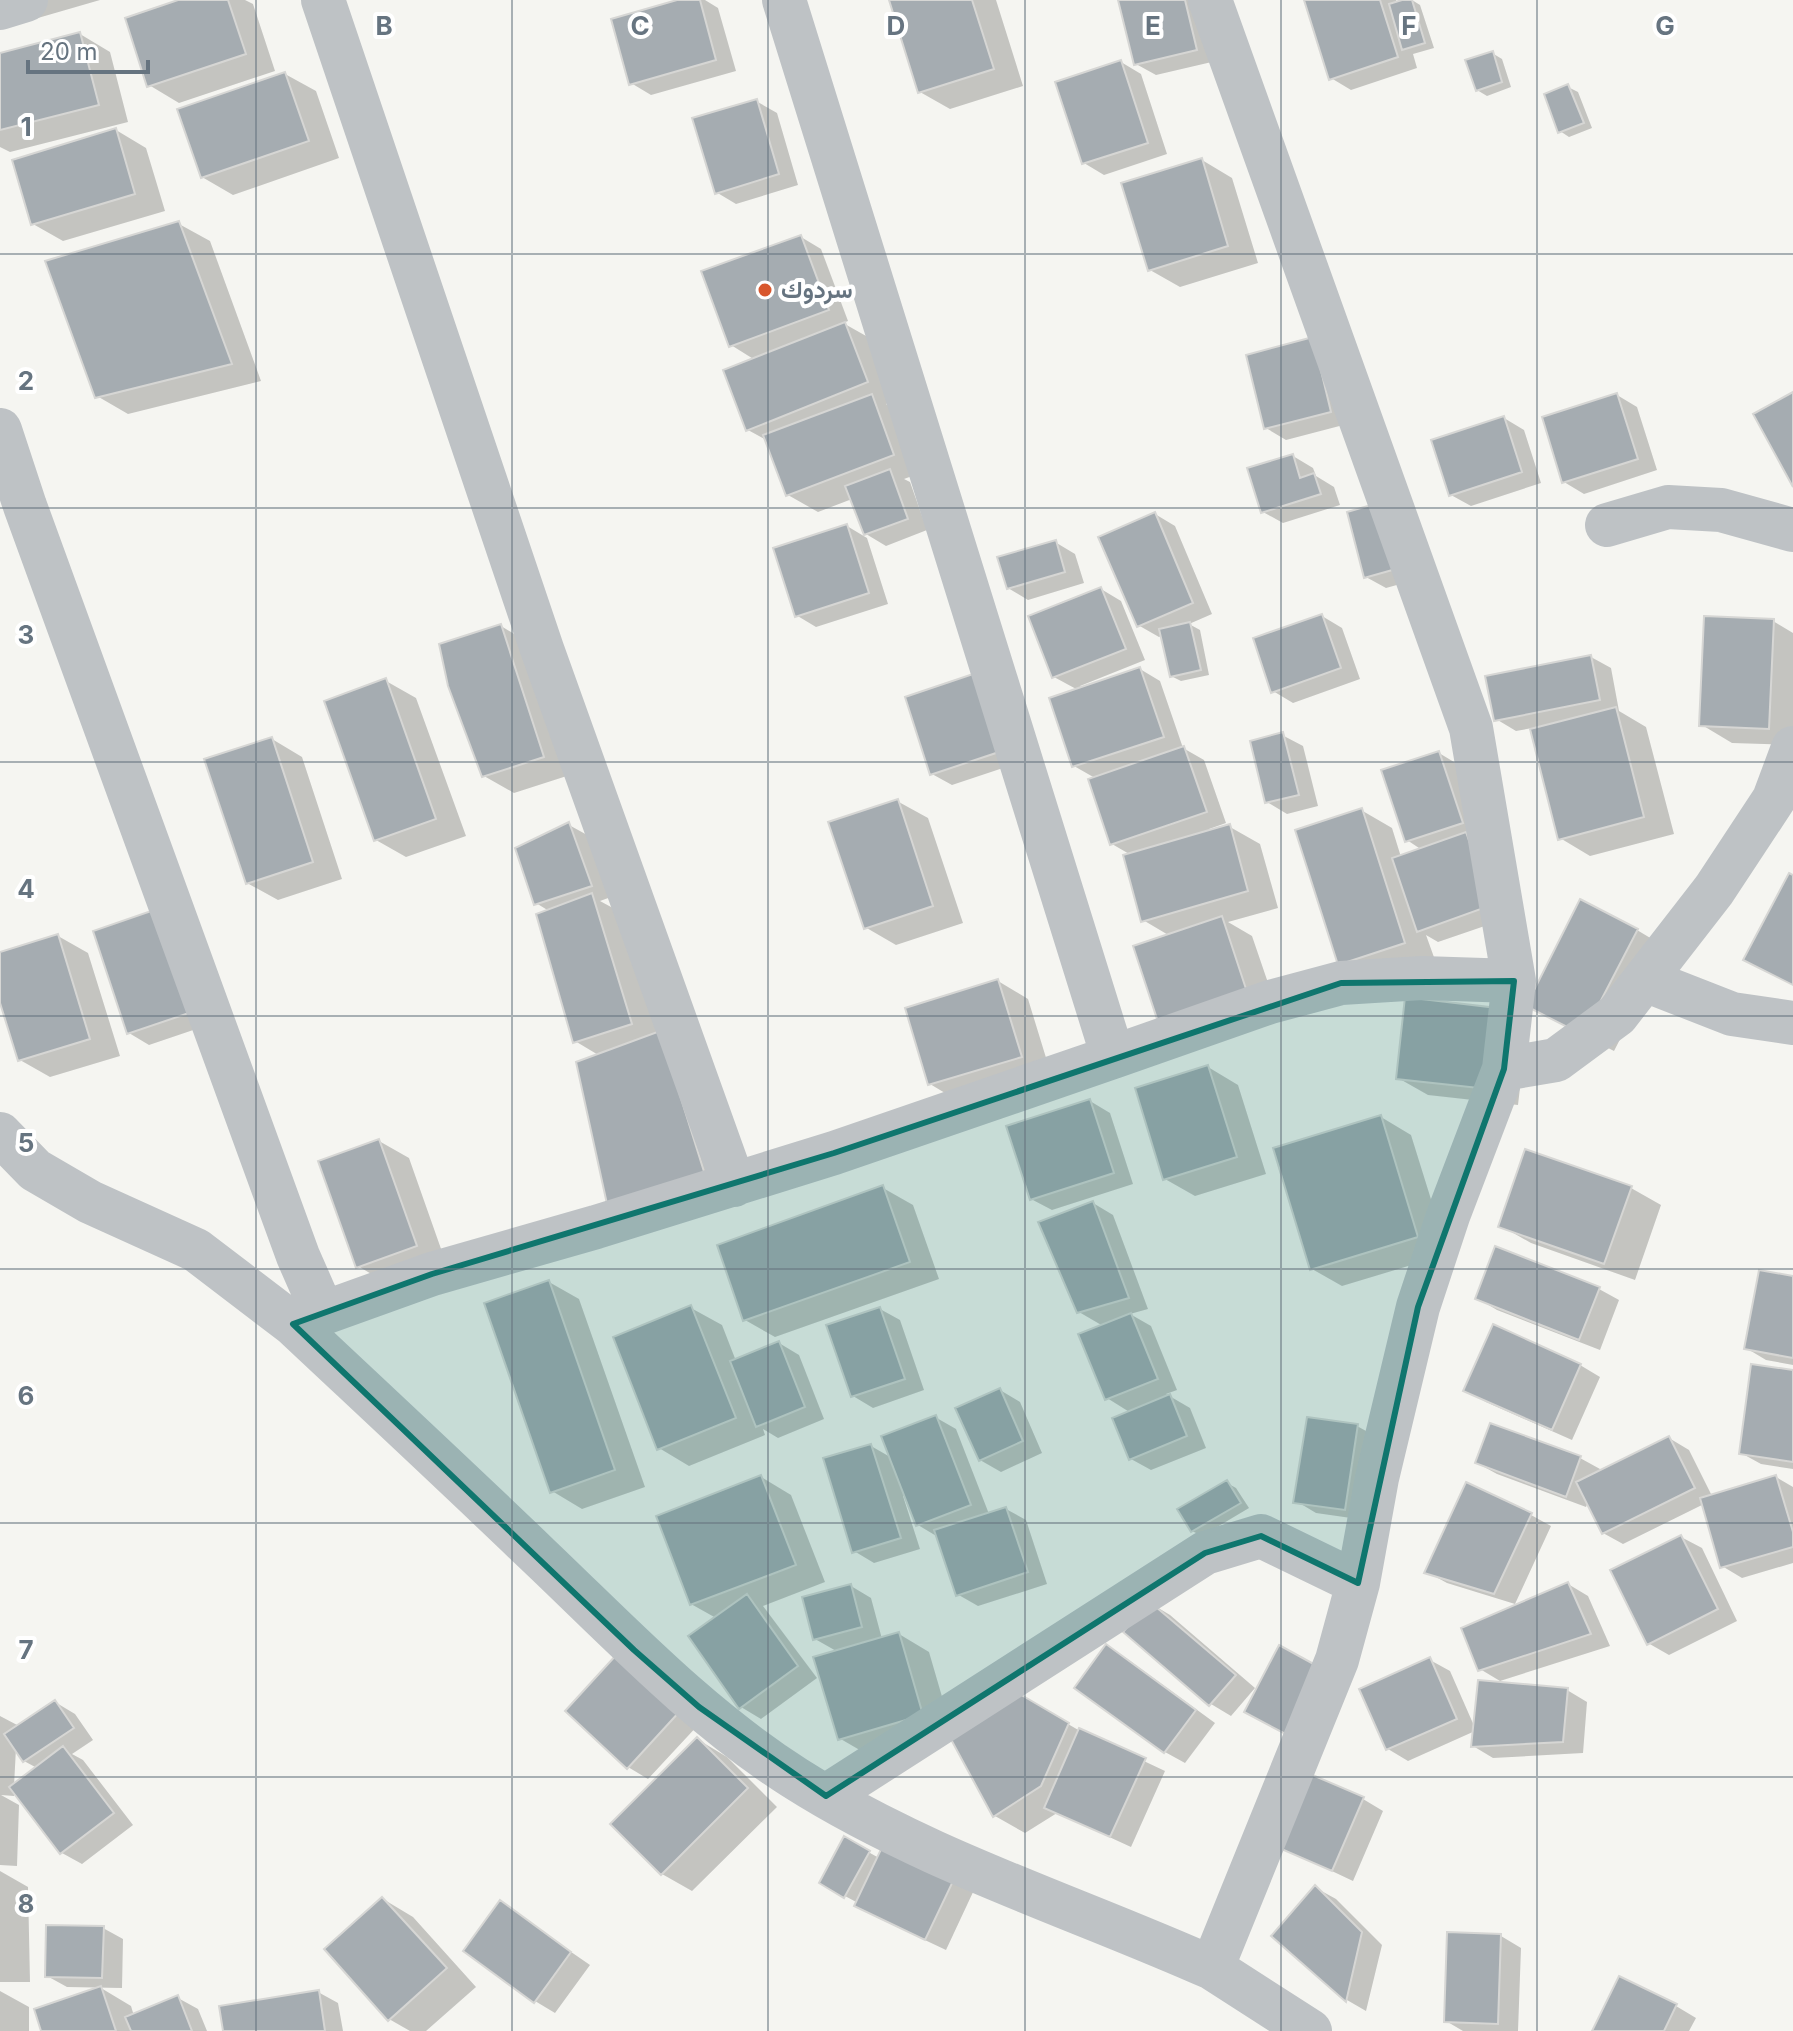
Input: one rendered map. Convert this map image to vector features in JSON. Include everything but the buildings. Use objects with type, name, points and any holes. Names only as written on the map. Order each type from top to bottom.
[{"type":"street","points":[[0,8],[26,0]]},
{"type":"street","points":[[323,0],[542,649],[734,1185]]},
{"type":"street","points":[[784,0],[1113,1057]]},
{"type":"street","points":[[1210,0],[1471,728],[1514,981],[1504,1069],[1448,1216],[1418,1307],[1377,1478],[1358,1583],[1337,1660],[1212,1968]]},
{"type":"street","points":[[0,430],[293,1242],[308,1318]]},
{"type":"street","points":[[1607,525],[1668,507],[1721,510],[1793,530]]},
{"type":"street","points":[[1504,1069],[1556,1060],[1617,1015],[1714,890],[1774,799],[1793,748]]},
{"type":"street","points":[[308,1318],[432,1274],[834,1153],[1270,1002],[1341,983],[1422,978],[1514,981]]},
{"type":"street","points":[[1645,980],[1732,1014],[1793,1023]]},
{"type":"street","points":[[0,1134],[35,1170],[90,1202],[196,1250],[308,1318],[634,1650],[699,1707],[793,1777],[869,1822],[980,1872],[1212,1968],[1310,2031]]},
{"type":"street","points":[[826,1796],[1205,1553],[1261,1536],[1358,1583]]},
{"type":"highlighted area","points":[[1514,981],[1504,1069],[1418,1307],[1358,1583],[1261,1536],[1205,1553],[826,1796],[699,1707],[634,1650],[293,1324],[432,1274],[834,1153],[1341,983]]},
{"type":"place","name":"سردوك","points":[[765,290]]}]
